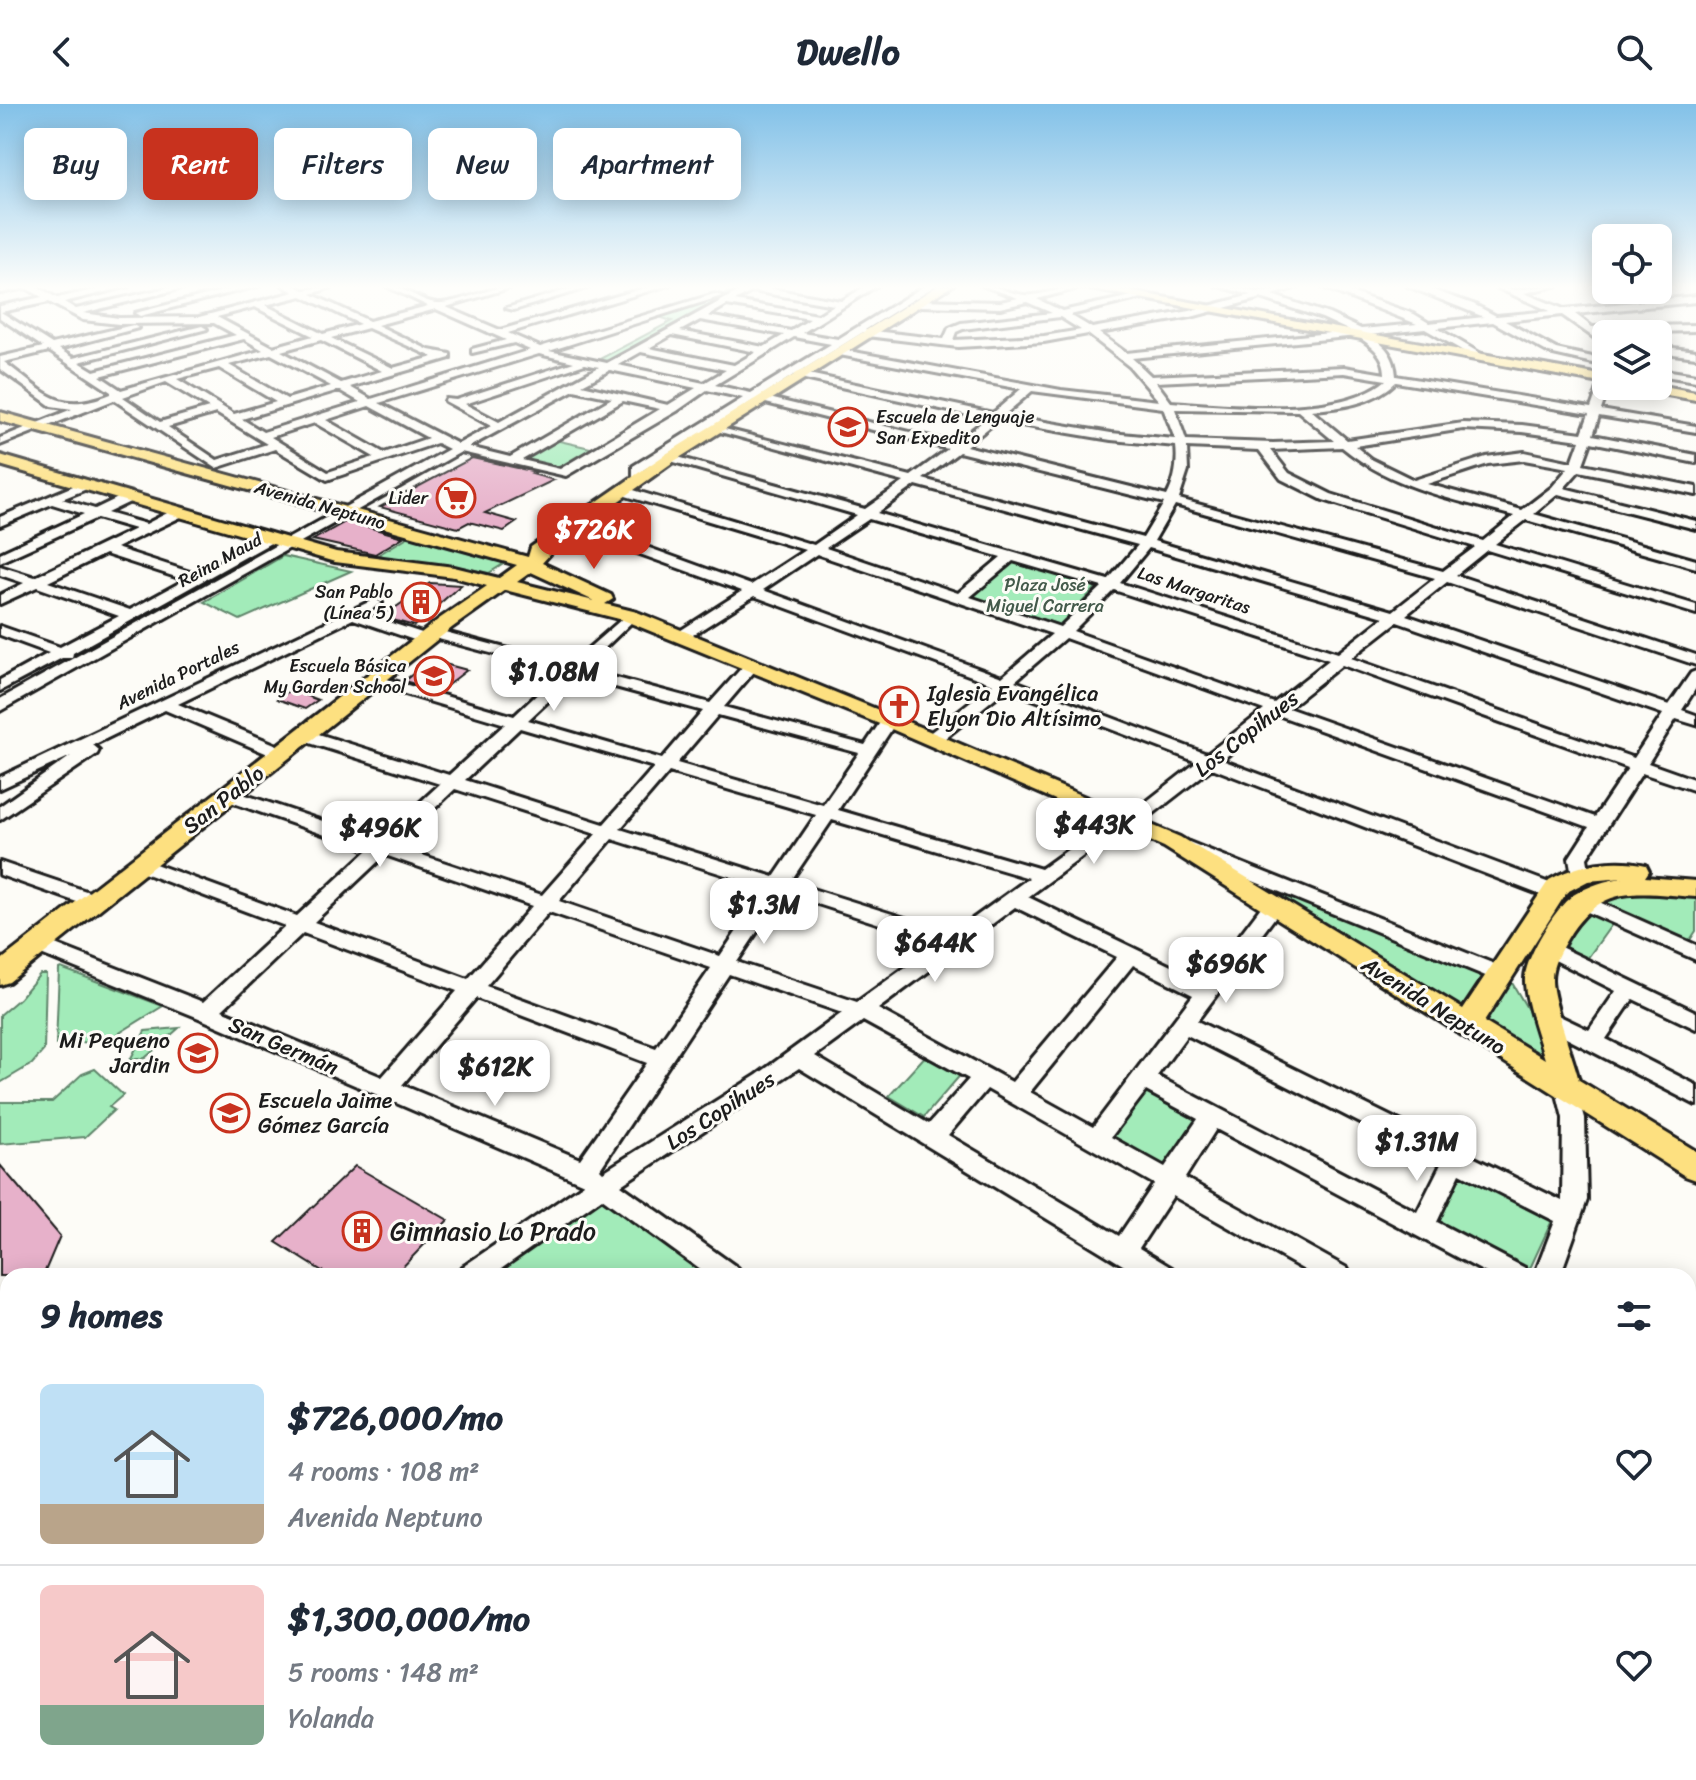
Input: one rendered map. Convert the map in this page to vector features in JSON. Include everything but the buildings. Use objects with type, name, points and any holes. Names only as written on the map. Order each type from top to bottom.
[{"type":"main road","name":"San Pablo","points":[[0,975],[552,543],[756,398],[816,363]]},
{"type":"main road","points":[[1513,363],[1592,377]]},
{"type":"main road","points":[[1672,392],[1696,396]]},
{"type":"main road","name":"Avenida Neptuno","points":[[0,416],[526,563],[618,606],[630,616]]},
{"type":"main road","name":"Avenida Neptuno","points":[[0,460],[269,540],[348,560],[445,571],[630,616],[933,739],[1172,842],[1696,1167]]},
{"type":"main road","points":[[1566,1086],[1538,980],[1540,964],[1581,888],[1617,870],[1696,875]]},
{"type":"main road","points":[[1467,1026],[1553,892],[1565,882],[1600,891],[1625,886],[1696,889]]},
{"type":"street","points":[[1,363],[55,404],[87,407]]},
{"type":"street","points":[[74,363],[117,395],[118,399],[216,464],[276,445]]},
{"type":"street","points":[[92,375],[138,363]]},
{"type":"street","points":[[296,363],[438,439],[562,473],[748,363]]},
{"type":"street","points":[[374,363],[392,372]]},
{"type":"street","points":[[233,418],[422,363]]},
{"type":"street","points":[[460,363],[476,371]]},
{"type":"street","points":[[261,436],[501,363]]},
{"type":"street","points":[[454,404],[581,363]]},
{"type":"street","points":[[592,363],[756,398],[1172,500],[1445,577],[1696,660]]},
{"type":"street","name":"Reina Maud","points":[[0,706],[289,545],[343,511],[613,363]]},
{"type":"street","points":[[710,363],[739,369]]},
{"type":"street","name":"San Pablo","points":[[630,486],[640,467],[812,363]]},
{"type":"street","points":[[914,363],[1029,388],[1171,407],[1300,407],[1364,397],[1385,387],[1393,378],[1391,363]]},
{"type":"street","points":[[933,739],[1003,683],[1111,585],[1147,541],[1172,500],[1179,481],[1180,443],[1171,407],[1132,363]]},
{"type":"street","points":[[0,442],[117,395],[220,364],[286,403]]},
{"type":"street","points":[[1148,379],[1327,370],[1393,378],[1696,429]]},
{"type":"street","points":[[1672,374],[1696,378]]},
{"type":"street","points":[[800,375],[995,417],[1089,433],[1180,443],[1344,443],[1463,426],[1516,429],[1587,439],[1696,459]]},
{"type":"street","points":[[167,378],[327,476],[438,439]]},
{"type":"street","points":[[0,385],[21,380]]},
{"type":"street","points":[[572,386],[673,409]]},
{"type":"street","points":[[421,387],[499,426]]},
{"type":"street","points":[[680,637],[868,512],[1029,388]]},
{"type":"street","points":[[513,460],[566,440],[622,397]]},
{"type":"street","name":"Los Copihues","points":[[480,1268],[594,1178],[630,1167],[799,1057],[1110,828],[1143,813],[1211,761],[1556,490],[1577,465],[1600,400]]},
{"type":"street","points":[[1300,407],[1374,467],[1413,484],[1696,564]]},
{"type":"street","points":[[159,426],[218,409]]},
{"type":"street","points":[[316,419],[383,457]]},
{"type":"street","points":[[717,428],[1147,541],[1395,616],[1696,720]]},
{"type":"street","points":[[566,440],[603,449]]},
{"type":"street","points":[[1261,445],[1281,472],[1306,488],[1696,610]]},
{"type":"street","points":[[1413,484],[1509,456],[1532,456],[1696,491]]},
{"type":"street","name":"Las Margaritas","points":[[671,457],[1111,585],[1341,659],[1696,786]]},
{"type":"street","points":[[0,522],[85,485]]},
{"type":"street","points":[[630,486],[1061,632],[1600,825]]},
{"type":"street","points":[[1556,490],[1696,525]]},
{"type":"street","points":[[0,558],[128,498]]},
{"type":"street","points":[[51,500],[146,528]]},
{"type":"street","points":[[0,509],[17,515]]},
{"type":"street","points":[[0,600],[178,513]]},
{"type":"street","points":[[595,533],[753,589],[1553,892]]},
{"type":"street","name":"Reina Maud","points":[[0,686],[269,540]]},
{"type":"street","points":[[104,549],[197,579]]},
{"type":"street","points":[[960,598],[1012,555]]},
{"type":"street","points":[[0,570],[131,615]]},
{"type":"street","name":"Avenida Portales","points":[[0,784],[375,603]]},
{"type":"street","points":[[351,614],[435,632],[869,751]]},
{"type":"street","points":[[206,1012],[630,616]]},
{"type":"street","points":[[0,630],[80,660]]},
{"type":"street","points":[[386,1088],[751,666]]},
{"type":"street","points":[[1696,676],[1578,858],[1577,866],[1581,888],[1696,953]]},
{"type":"street","points":[[374,680],[1044,876]]},
{"type":"street","points":[[164,704],[281,753]]},
{"type":"street","points":[[0,814],[144,713]]},
{"type":"street","points":[[594,1178],[601,1146],[889,721]]},
{"type":"street","points":[[303,735],[609,829],[956,941]]},
{"type":"street","points":[[228,795],[879,1018],[1324,1268]]},
{"type":"street","name":"Avenida Neptuno","points":[[1172,842],[1500,974]]},
{"type":"street","points":[[140,865],[661,1059]]},
{"type":"street","points":[[0,868],[94,901]]},
{"type":"street","points":[[1014,898],[1207,993]]},
{"type":"street","points":[[1096,1140],[1274,904]]},
{"type":"street","name":"San Germán","points":[[38,945],[206,1012],[594,1178],[718,1268]]},
{"type":"street","points":[[1548,948],[1696,1021]]},
{"type":"street","points":[[1015,1094],[1130,955]]},
{"type":"street","points":[[1593,1042],[1629,988]]},
{"type":"street","points":[[1547,1018],[1696,1096]]},
{"type":"street","points":[[1184,1024],[1570,1217]]},
{"type":"street","points":[[799,1057],[1150,1268]]},
{"type":"street","points":[[932,1137],[984,1077]]},
{"type":"street","points":[[1143,1079],[1501,1268]]},
{"type":"street","points":[[1550,1268],[1570,1217],[1575,1183],[1574,1118],[1566,1086]]},
{"type":"street","points":[[1123,1252],[1212,1116]]},
{"type":"street","points":[[601,1146],[610,1162],[630,1167]]},
{"type":"street","points":[[1422,1227],[1455,1159]]},
{"type":"green space","points":[[555,440],[599,450],[562,471],[520,460]]},
{"type":"green space","points":[[411,535],[508,561],[489,573],[456,566],[373,558]]},
{"type":"green space","points":[[283,556],[351,571],[240,620],[204,602]]},
{"type":"green space","name":"Plaza José Miguel Carrera","points":[[1013,562],[1093,584],[1096,588],[1060,625],[975,598],[974,595]]},
{"type":"green space","points":[[192,583],[205,587],[82,655],[69,650]]},
{"type":"green space","points":[[1236,873],[1487,976],[1461,1008]]},
{"type":"green space","points":[[1643,893],[1696,897],[1696,931],[1688,943],[1620,913],[1587,959],[1564,950],[1579,921],[1592,906]]},
{"type":"green space","points":[[61,968],[163,1006],[108,1040],[56,1045]]},
{"type":"green space","points":[[40,974],[46,974],[44,1050],[32,1064],[0,1083],[0,1015],[20,998]]},
{"type":"green space","points":[[1508,976],[1528,1010],[1547,1062],[1483,1020]]},
{"type":"green space","points":[[179,1028],[145,1058],[130,1060],[145,1031]]},
{"type":"green space","points":[[928,1053],[963,1072],[924,1117],[889,1096]]},
{"type":"green space","points":[[95,1069],[123,1095],[109,1107],[114,1110],[85,1137],[0,1144],[0,1102],[52,1102],[82,1074]]},
{"type":"green space","points":[[1145,1086],[1199,1115],[1164,1166],[1108,1135]]},
{"type":"green space","points":[[1459,1165],[1555,1214],[1530,1268],[1514,1268],[1432,1223]]},
{"type":"green space","points":[[604,1200],[696,1268],[495,1268],[591,1201]]},
{"type":"place","name":"Escuela de Lenguaje San Expedito","points":[[848,427]]},
{"type":"place","name":"Lider","points":[[456,498]]},
{"type":"place","name":"San Pablo (Línea 5)","points":[[421,602]]},
{"type":"place","name":"Escuela Básica My Garden School","points":[[434,676]]},
{"type":"place","name":"Iglesia Evangélica Elyon Dio Altísimo","points":[[899,706]]},
{"type":"place","name":"Mi Pequeno Jardin","points":[[198,1053]]},
{"type":"place","name":"Escuela Jaime Gómez García","points":[[230,1113]]},
{"type":"place","name":"Gimnasio Lo Prado","points":[[362,1231]]}]
